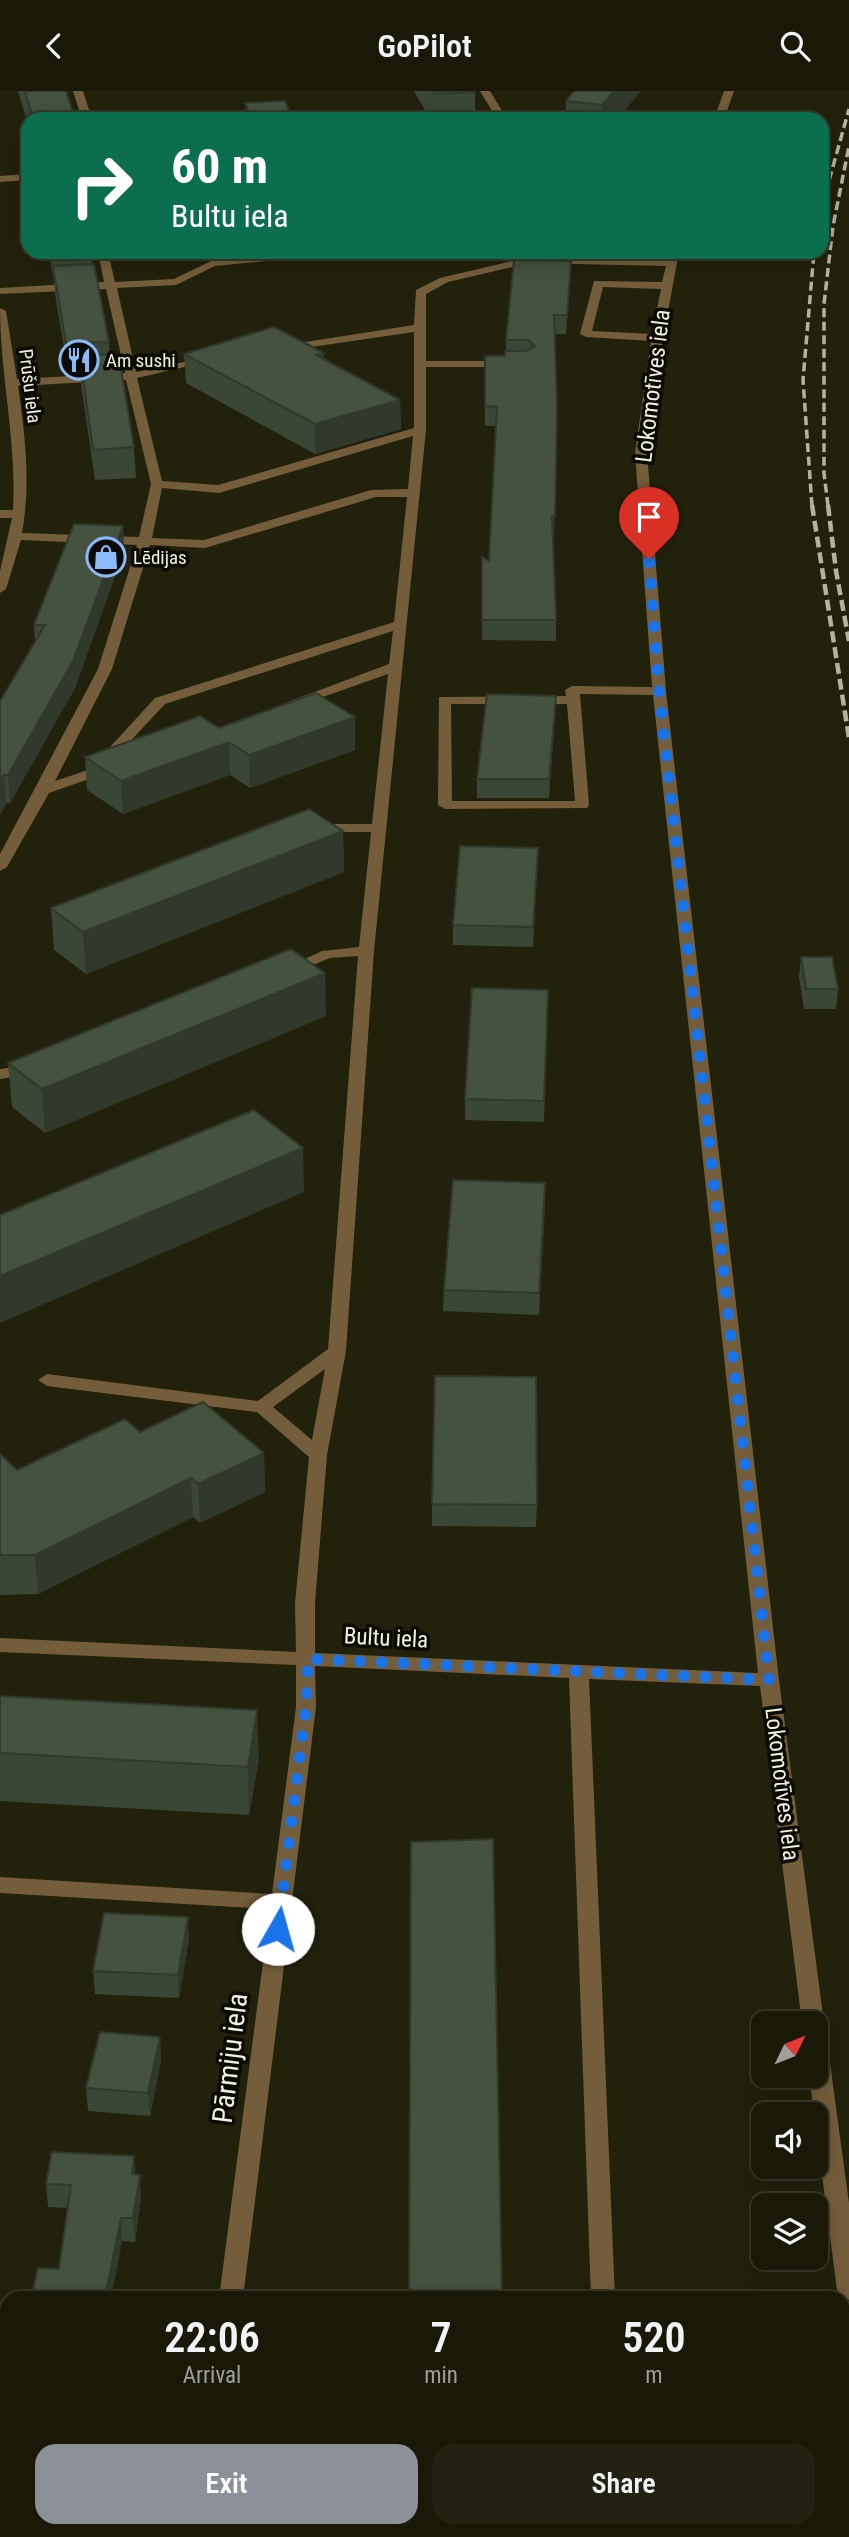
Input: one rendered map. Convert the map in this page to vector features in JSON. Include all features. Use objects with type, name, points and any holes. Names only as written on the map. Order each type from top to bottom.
[{"type":"street","points":[[78,91],[85,112]]},
{"type":"street","points":[[485,91],[498,112]]},
{"type":"street","points":[[722,112],[729,91]]},
{"type":"street","points":[[0,179],[21,178]]},
{"type":"street","points":[[0,867],[105,669],[145,540],[157,484],[105,259]]},
{"type":"street","points":[[0,291],[176,282],[213,263],[256,259]]},
{"type":"street","points":[[529,260],[577,259]]},
{"type":"street","name":"Lokomotīves iela","points":[[673,259],[657,338],[641,453],[659,691],[769,1680],[811,2011]]},
{"type":"street","name":"Pārmiju iela","points":[[232,2291],[306,1707],[308,1659],[305,1603],[318,1455],[337,1351],[366,951],[420,430],[420,292],[444,280],[529,260]]},
{"type":"street","points":[[657,338],[586,334],[598,283],[667,286]]},
{"type":"street","name":"Prūšu iela","points":[[0,311],[11,383],[22,492],[15,536],[0,589]]},
{"type":"street","points":[[273,349],[419,328]]},
{"type":"street","points":[[11,383],[131,376],[226,357]]},
{"type":"street","points":[[420,364],[526,364]]},
{"type":"street","points":[[157,484],[219,489],[420,430]]},
{"type":"street","points":[[15,536],[205,544],[374,493],[413,493]]},
{"type":"street","points":[[0,514],[18,514]]},
{"type":"street","points":[[95,772],[160,701],[401,624]]},
{"type":"street","points":[[282,706],[397,666]]},
{"type":"street","points":[[574,700],[444,700],[445,805],[582,805],[574,700],[572,690],[659,691]]},
{"type":"street","points":[[43,790],[120,763]]},
{"type":"street","points":[[296,828],[379,828]]},
{"type":"street","points":[[276,975],[327,954],[366,951]]},
{"type":"street","points":[[0,1074],[43,1066]]},
{"type":"street","points":[[261,1407],[337,1351]]},
{"type":"street","points":[[47,1380],[261,1407],[318,1455]]},
{"type":"street","name":"Bultu iela","points":[[0,1645],[769,1680]]},
{"type":"street","points":[[579,1672],[603,2291]]},
{"type":"street","points":[[0,1885],[281,1902]]},
{"type":"street","points":[[822,2088],[849,2290]]},
{"type":"building","points":[[25,91],[66,91],[73,112],[31,112]]},
{"type":"building","points":[[432,91],[475,91],[475,92],[434,94]]},
{"type":"building","points":[[574,91],[614,91],[602,105],[566,101]]},
{"type":"building","points":[[285,101],[290,112],[249,112],[245,103]]},
{"type":"building","points":[[514,260],[571,261],[567,315],[554,315],[557,407],[555,516],[552,516],[556,620],[482,620],[482,557],[489,561],[497,407],[485,406],[485,356],[505,356],[505,351],[526,351],[535,346],[528,340],[506,340]]},
{"type":"building","points":[[94,264],[109,342],[66,343],[53,266]]},
{"type":"building","points":[[274,327],[324,353],[316,355],[400,400],[315,424],[184,354]]},
{"type":"building","points":[[111,354],[113,363],[120,363],[134,447],[93,450],[80,356]]},
{"type":"building","points":[[74,524],[123,526],[73,661],[8,775],[4,775],[0,783],[0,701],[45,625],[34,625]]},
{"type":"building","points":[[316,693],[355,717],[249,755],[229,742],[121,781],[85,757],[200,716],[219,728]]},
{"type":"building","points":[[487,694],[556,696],[549,779],[477,779]]},
{"type":"building","points":[[309,809],[343,831],[83,932],[51,908]]},
{"type":"building","points":[[460,846],[538,848],[533,927],[453,925]]},
{"type":"building","points":[[291,949],[325,973],[42,1089],[8,1063]]},
{"type":"building","points":[[801,957],[832,957],[838,989],[806,989]]},
{"type":"building","points":[[472,988],[548,990],[544,1101],[465,1099]]},
{"type":"building","points":[[254,1110],[303,1148],[0,1276],[0,1215]]},
{"type":"building","points":[[453,1180],[545,1183],[539,1293],[444,1290]]},
{"type":"building","points":[[435,1376],[536,1377],[537,1505],[432,1504]]},
{"type":"building","points":[[203,1402],[264,1453],[198,1484],[191,1478],[35,1555],[0,1555],[0,1454],[17,1470],[125,1419],[140,1432]]},
{"type":"building","points":[[0,1696],[257,1710],[248,1767],[0,1753]]},
{"type":"building","points":[[493,1839],[502,2291],[409,2291],[411,1842]]},
{"type":"building","points":[[104,1913],[188,1917],[178,1975],[93,1971]]},
{"type":"building","points":[[100,2032],[160,2037],[148,2093],[86,2088]]},
{"type":"building","points":[[52,2152],[134,2156],[132,2174],[140,2175],[133,2218],[121,2218],[106,2291],[33,2291],[38,2268],[59,2269],[71,2185],[46,2184]]},
{"type":"railway","points":[[829,181],[849,109]]},
{"type":"railway","points":[[828,506],[824,473],[824,304],[833,226],[849,146]]},
{"type":"railway","points":[[812,506],[803,380],[813,259]]},
{"type":"railway","points":[[812,505],[849,738]]},
{"type":"railway","points":[[828,505],[836,571],[849,641]]},
{"type":"place","name":"Am sushi","points":[[79,360]]},
{"type":"place","name":"Lēdijas","points":[[106,557]]},
{"type":"route","points":[[278,1929],[306,1707],[308,1659],[769,1680],[659,691],[649,559]]}]
